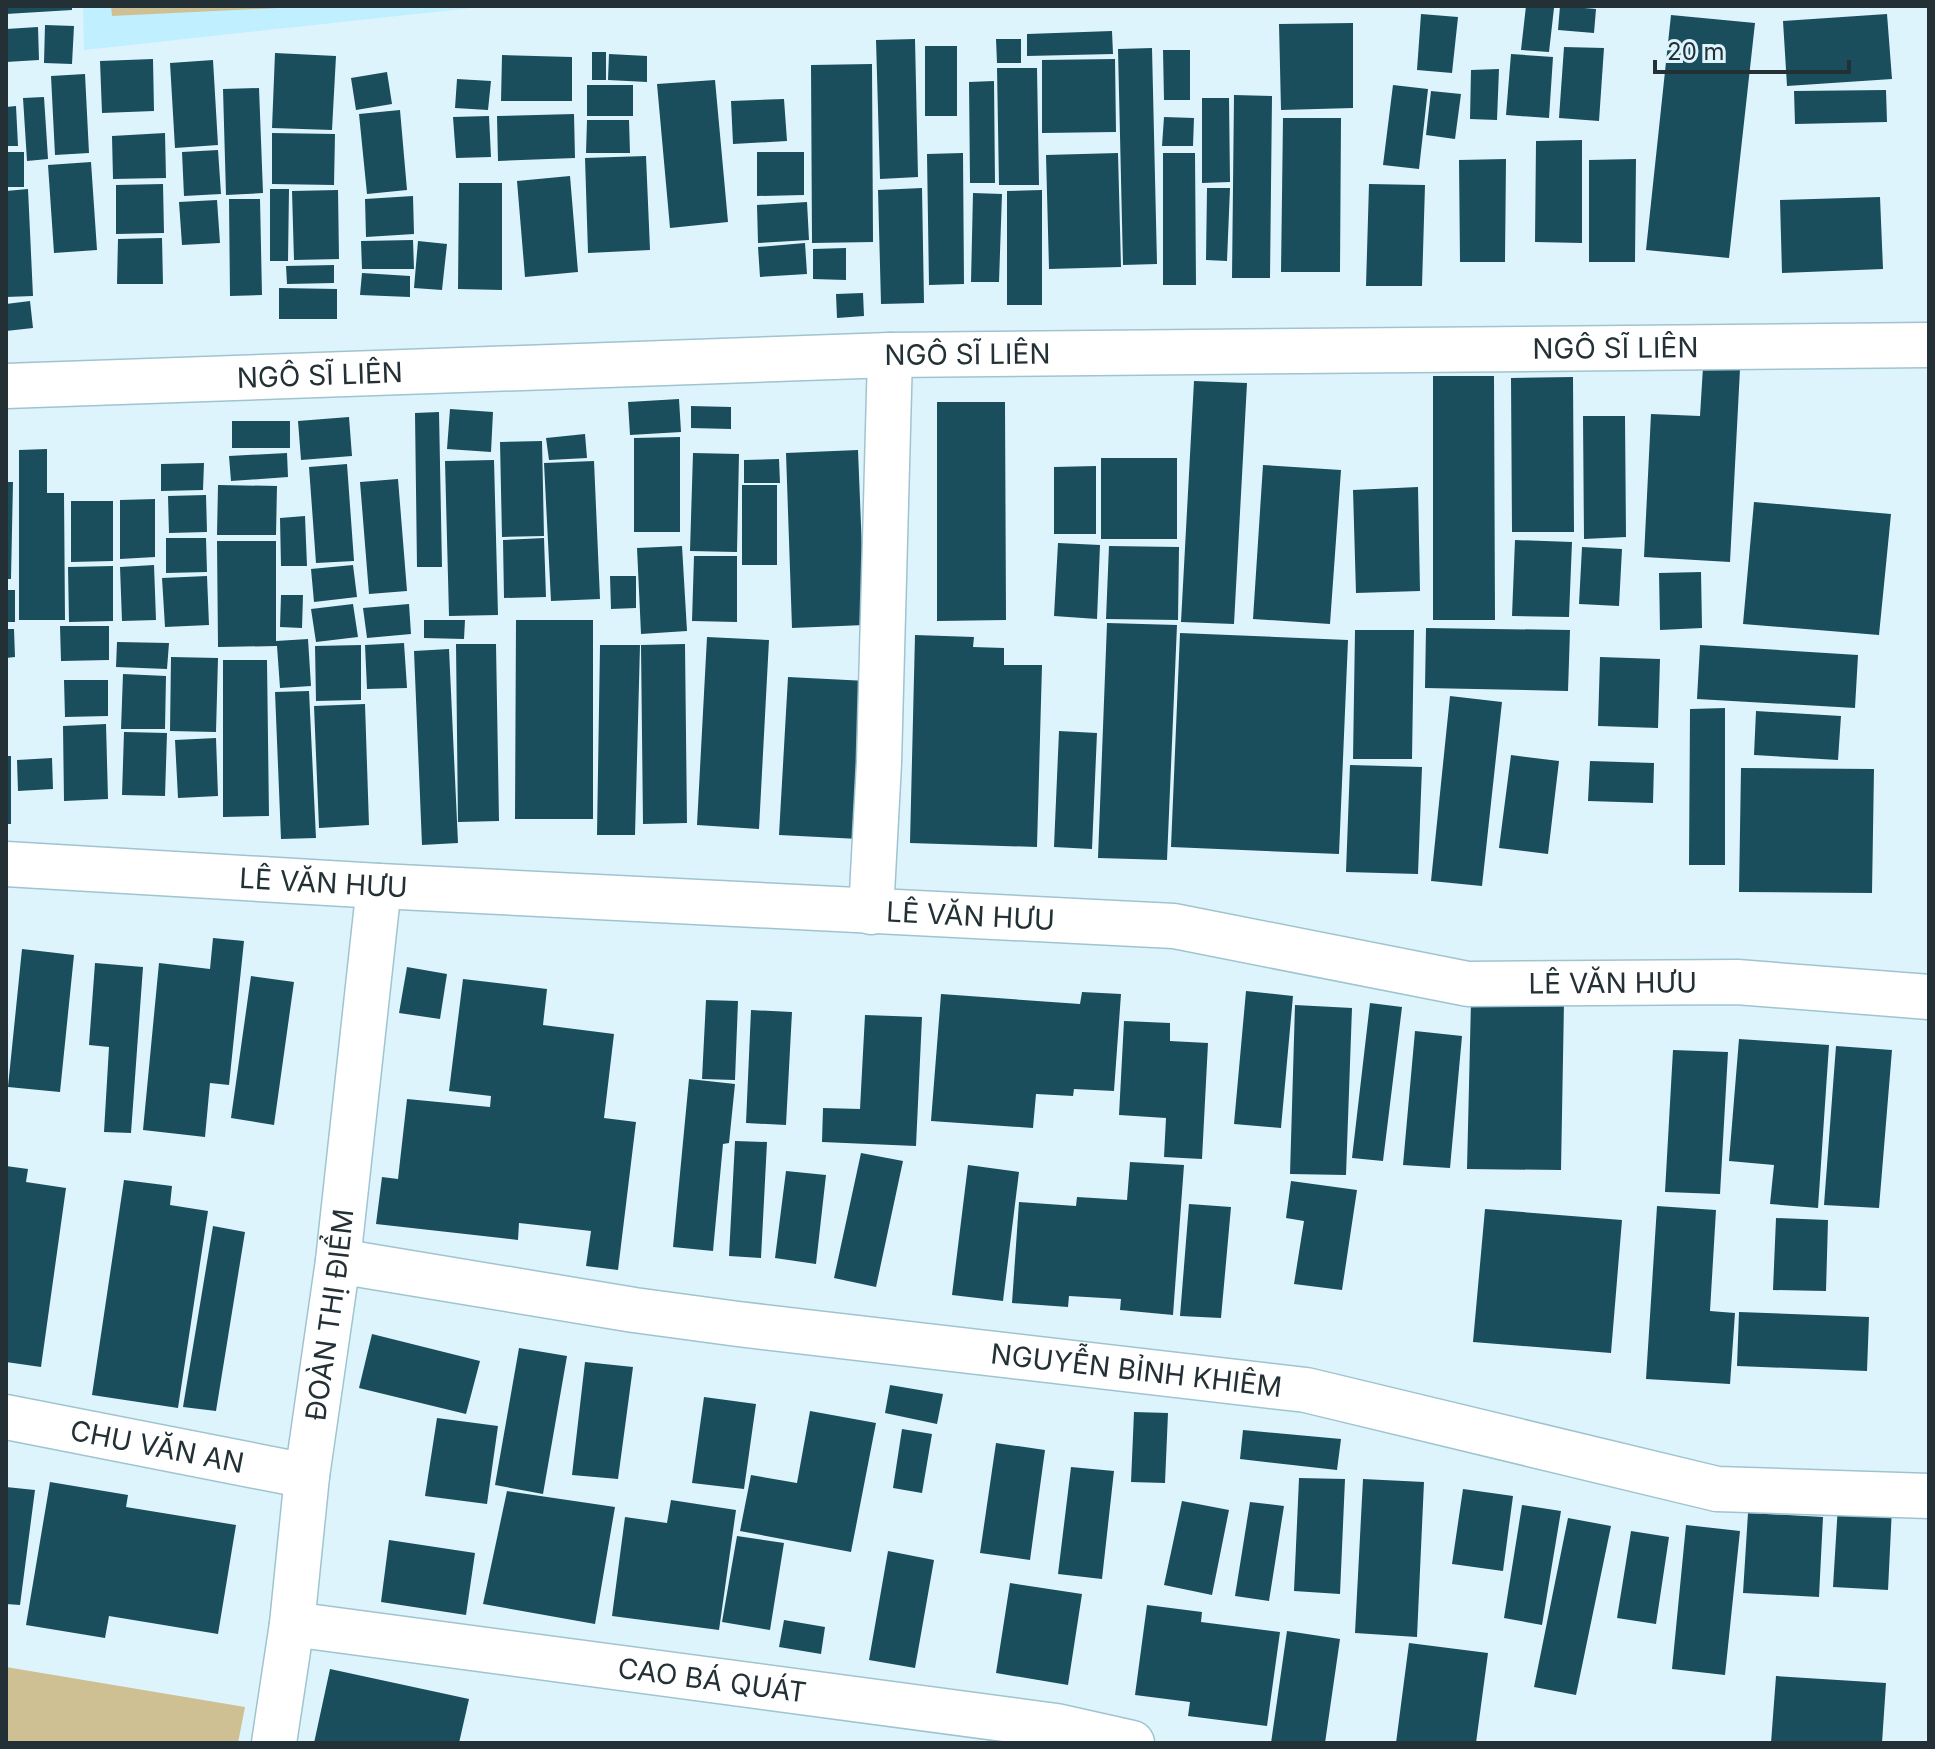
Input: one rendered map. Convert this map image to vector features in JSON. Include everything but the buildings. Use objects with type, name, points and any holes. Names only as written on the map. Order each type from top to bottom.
[{"type":"street","name":"NGÔ SĨ LIÊN","points":[[6,386],[890,355],[1929,345]]},
{"type":"street","points":[[871,912],[880,747],[890,355]]},
{"type":"street","name":"LÊ VĂN HƯU","points":[[6,864],[1174,926],[1468,984],[1737,982],[1929,997]]},
{"type":"street","name":"ĐOÀN THỊ ĐIỂM","points":[[274,1743],[292,1624],[307,1476],[338,1261],[379,886]]},
{"type":"street","name":"NGUYỄN BỈNH KHIÊM","points":[[338,1261],[738,1324],[1306,1390],[1717,1489],[1929,1496]]},
{"type":"street","name":"CHU VĂN AN","points":[[6,1417],[307,1476]]},
{"type":"street","name":"CAO BÁ QUÁT","points":[[292,1624],[1056,1726],[1132,1743]]},
{"type":"shaded area","points":[[83,6],[490,6],[84,50]]},
{"type":"shaded area","points":[[111,6],[320,6],[112,16]]},
{"type":"shaded area","points":[[6,1667],[245,1707],[238,1743],[6,1743]]}]
